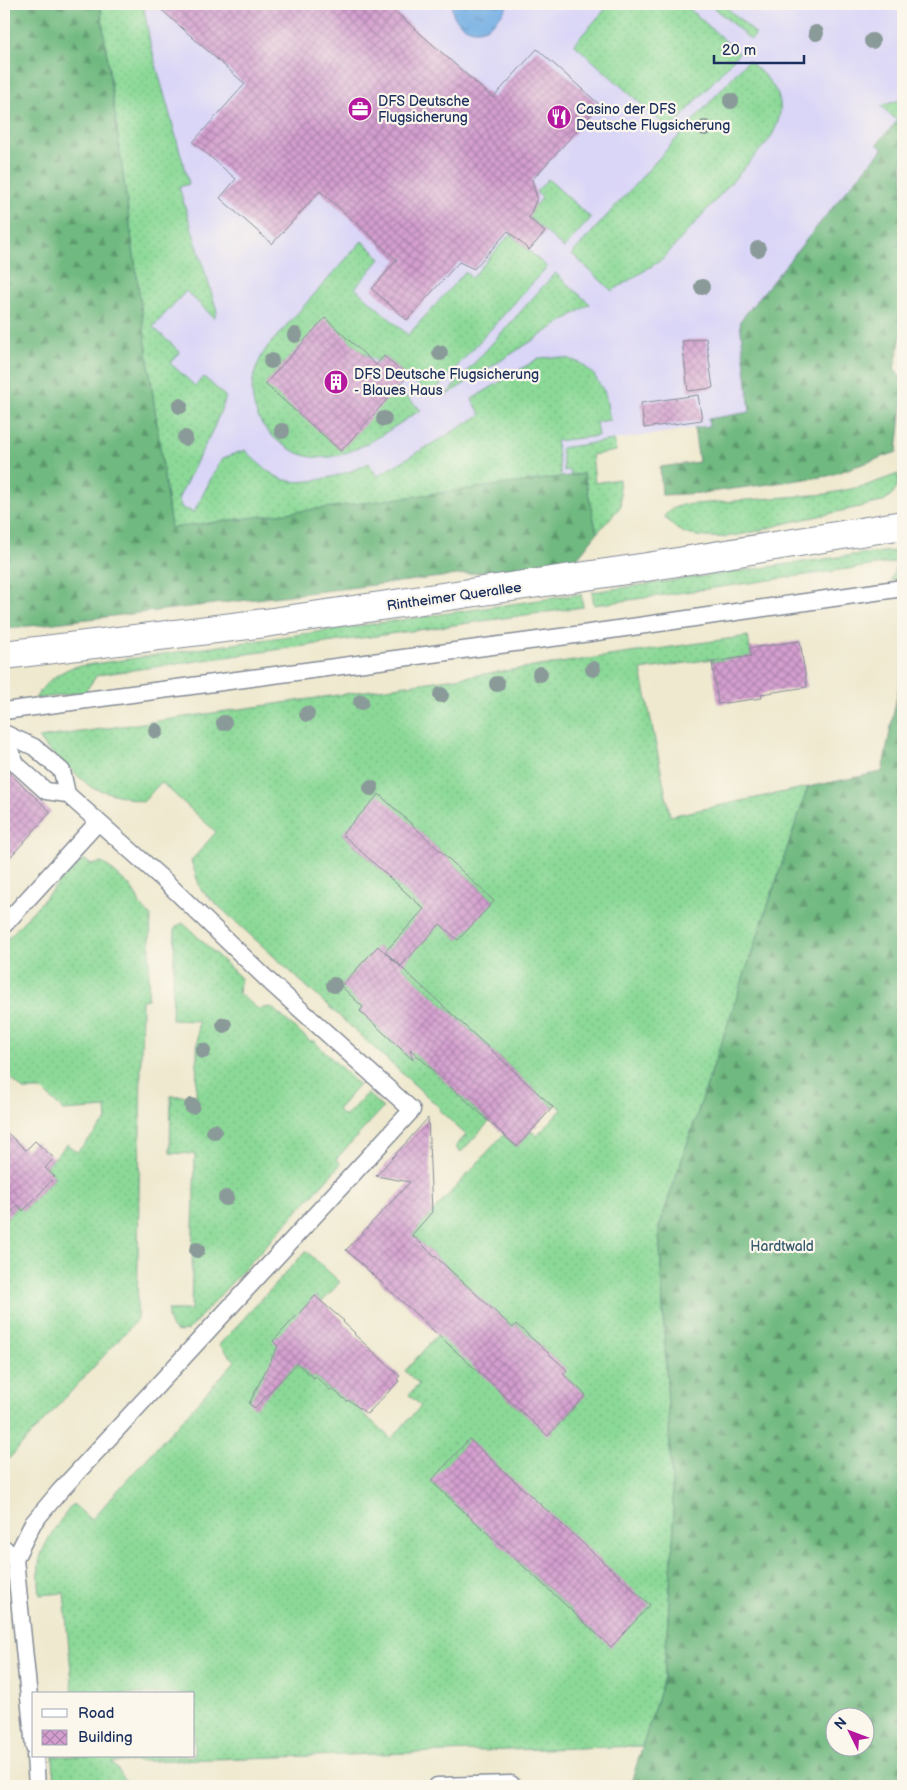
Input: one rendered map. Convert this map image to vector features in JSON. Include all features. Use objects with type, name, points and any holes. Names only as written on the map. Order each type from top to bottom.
[{"type":"street","name":"Rintheimer Querallee","points":[[4,654],[275,622],[647,568],[903,525]]},
{"type":"lane","points":[[4,711],[590,634],[903,588]]},
{"type":"lane","points":[[4,733],[34,747],[62,771],[67,794]]},
{"type":"lane","points":[[4,737],[16,764],[46,791],[67,794],[166,882],[272,983],[412,1110],[54,1498],[9,1554],[32,1732]]},
{"type":"lane","points":[[4,925],[98,822]]},
{"type":"lane","points":[[35,1758],[38,1786]]},
{"type":"lane","points":[[437,1786],[511,1784]]},
{"type":"shaded area","points":[[90,4],[903,4],[903,126],[897,121],[877,143],[883,149],[851,185],[740,321],[751,412],[708,419],[709,426],[580,445],[586,485],[162,542]]},
{"type":"green space","points":[[4,4],[100,4],[171,528],[584,474],[597,533],[575,561],[4,629]]},
{"type":"green space","points":[[100,4],[145,4],[144,9],[150,43],[189,184],[179,187],[217,311],[214,318],[186,291],[153,327],[180,352],[170,363],[195,386],[204,377],[225,396],[214,427],[178,499],[182,508],[194,512],[223,458],[245,450],[268,471],[285,480],[305,481],[328,478],[369,463],[377,476],[481,415],[472,399],[539,358],[570,359],[582,364],[594,375],[605,393],[610,420],[596,422],[598,436],[556,441],[561,477],[171,529]]},
{"type":"green space","points":[[610,4],[684,4],[739,53],[670,130],[574,44]]},
{"type":"green space","points":[[710,4],[723,4],[756,34],[751,40]]},
{"type":"green space","points":[[748,60],[773,86],[778,95],[780,114],[770,139],[663,259],[612,291],[572,254]]},
{"type":"green space","points":[[903,99],[903,126],[881,106]]},
{"type":"green space","points":[[898,120],[903,126],[903,328],[894,369],[903,381],[903,397],[897,452],[828,476],[703,493],[662,495],[660,467],[699,462],[694,428],[709,426],[708,419],[750,412],[740,321],[851,185],[883,149],[877,144]]},
{"type":"green space","points":[[548,179],[591,218],[564,248],[520,209],[529,199],[536,205],[542,198],[536,192]]},
{"type":"green space","points":[[510,234],[547,267],[432,394],[400,374],[402,372],[384,356],[378,362],[346,342],[421,410],[366,444],[354,450],[330,457],[318,458],[297,453],[274,438],[264,427],[253,401],[252,388],[260,360],[268,346],[362,241],[381,258],[355,288],[408,335],[465,272],[472,278]]},
{"type":"green space","points":[[555,273],[590,304],[445,396]]},
{"type":"green space","points":[[614,440],[616,451],[592,455],[595,483],[619,479],[621,506],[597,533],[584,474],[571,475],[570,470],[564,471],[561,448]]},
{"type":"green space","points":[[898,474],[898,483],[895,491],[882,502],[740,535],[704,537],[684,533],[664,516],[671,509],[682,505],[826,494],[865,486]]},
{"type":"green space","points":[[896,551],[903,555],[903,576],[891,581],[897,562],[594,605],[592,592],[860,554]]},
{"type":"green space","points":[[581,594],[583,607],[97,675],[85,692],[35,699],[42,688],[51,680],[73,667]]},
{"type":"green space","points":[[748,636],[751,656],[712,662],[712,659],[641,670],[670,816],[808,787],[659,1227],[674,1527],[664,1677],[643,1746],[112,1762],[130,1786],[63,1786],[54,1780],[53,1758],[195,1758],[195,1692],[73,1692],[64,1593],[40,1595],[39,1564],[43,1549],[52,1532],[73,1504],[91,1520],[235,1361],[219,1345],[306,1251],[340,1282],[322,1302],[315,1296],[274,1341],[313,1378],[315,1376],[330,1390],[332,1389],[347,1401],[349,1400],[391,1439],[421,1406],[409,1395],[419,1384],[405,1371],[438,1334],[585,1395],[563,1374],[566,1369],[517,1324],[513,1328],[412,1235],[503,1135],[517,1147],[531,1131],[537,1136],[562,1109],[556,1104],[553,1107],[401,966],[440,924],[458,940],[494,901],[379,795],[342,834],[431,915],[414,933],[407,927],[401,934],[408,940],[391,958],[378,946],[341,986],[363,1007],[360,1011],[408,1056],[412,1052],[489,1122],[461,1152],[455,1147],[466,1135],[439,1110],[440,1108],[201,890],[191,861],[216,832],[161,782],[143,802],[92,788],[44,746],[39,738]],"holes":[[[431,1481],[649,1605],[611,1647]]]},
{"type":"green space","name":"Hardtwald","points":[[903,666],[903,1786],[630,1786],[664,1677],[674,1527],[659,1227],[808,787],[882,772]]},
{"type":"green space","points":[[84,859],[91,865],[101,863],[106,865],[130,886],[140,905],[151,916],[148,999],[142,1000],[137,1320],[4,1464],[4,1221],[18,1205],[24,1210],[55,1177],[45,1168],[67,1144],[77,1152],[107,1120],[106,1108],[64,1111],[42,1090],[23,1090],[4,1071],[4,943],[62,879]]},
{"type":"green space","points":[[183,923],[241,978],[238,993],[258,1009],[271,1007],[310,1041],[314,1041],[359,1085],[337,1110],[345,1117],[367,1093],[383,1108],[336,1159],[341,1164],[188,1330],[178,1332],[174,1330],[168,1319],[168,1310],[191,1310],[195,1154],[170,1153],[171,1096],[196,1096],[198,1021],[172,1020],[175,928]]},
{"type":"water","points":[[453,4],[508,4],[495,22],[480,30],[475,30],[462,25],[458,21],[453,13]]},
{"type":"building","points":[[155,4],[387,4],[493,98],[537,49],[600,105],[532,180],[537,198],[529,218],[545,232],[529,250],[508,231],[474,269],[459,262],[407,320],[372,289],[397,260],[320,191],[272,244],[220,198],[236,179],[193,142],[245,84]]},
{"type":"building","name":"DFS Deutsche Flugsicherung - Blaues Haus","points":[[325,318],[376,365],[384,356],[407,377],[341,451],[265,384]]},
{"type":"building","points":[[706,338],[713,388],[688,391],[682,341]]},
{"type":"building","points":[[698,395],[702,420],[644,428],[641,403]]},
{"type":"building","points":[[800,641],[807,687],[761,694],[762,698],[718,704],[712,662],[751,656],[750,648]]},
{"type":"building","points":[[4,768],[51,812],[4,864]]},
{"type":"building","points":[[379,794],[494,901],[458,940],[440,924],[401,966],[385,952],[424,909],[342,834]]},
{"type":"building","points":[[378,946],[553,1107],[517,1147],[410,1049],[413,1060],[360,1011],[363,1007],[341,986]]},
{"type":"building","points":[[428,1118],[432,1212],[412,1235],[513,1328],[516,1324],[567,1370],[563,1374],[586,1395],[548,1436],[346,1250],[410,1182],[376,1176]]},
{"type":"building","points":[[4,1130],[26,1150],[35,1141],[54,1158],[45,1168],[55,1177],[23,1211],[18,1205],[4,1221]]},
{"type":"building","points":[[315,1296],[344,1321],[354,1334],[400,1376],[397,1379],[399,1381],[367,1414],[332,1389],[331,1391],[297,1363],[255,1408],[249,1404],[278,1346],[273,1341]]},
{"type":"building","points":[[469,1439],[650,1605],[611,1647],[431,1481]]},
{"type":"place","name":"DFS Deutsche Flugsicherung","points":[[360,109]]},
{"type":"place","name":"Casino der DFS Deutsche Flugsicherung","points":[[559,117]]},
{"type":"place","name":"DFS Deutsche Flugsicherung - Blaues Haus","points":[[336,382]]}]
